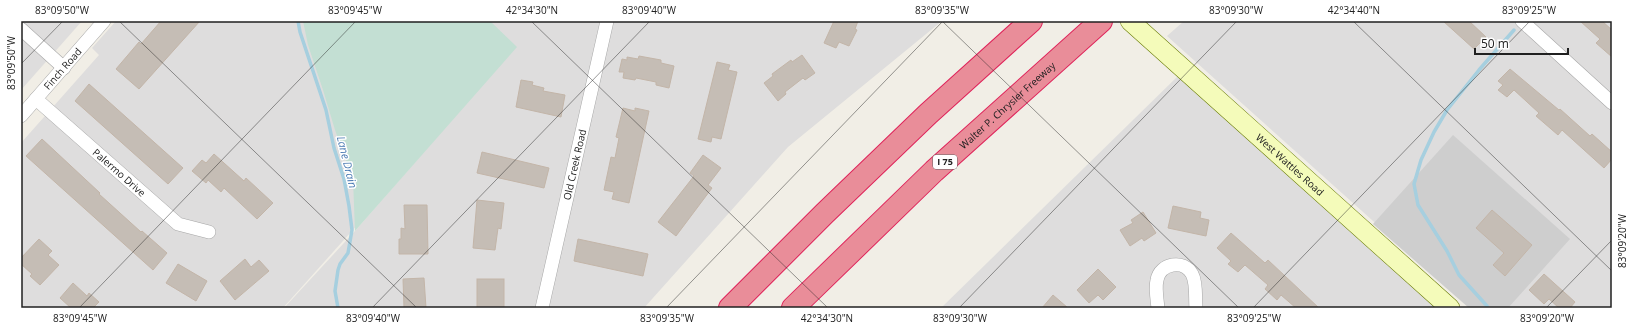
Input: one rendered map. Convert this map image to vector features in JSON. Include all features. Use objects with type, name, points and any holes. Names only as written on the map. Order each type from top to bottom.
[{"type":"highway","points":[[730,308],[928,114],[1031,21]]},
{"type":"highway","name":"Walter P. Chrysler Freeway","points":[[794,308],[934,171],[1101,21]]},
{"type":"street","name":"Finch Road","points":[[21,116],[104,21]]},
{"type":"street","name":"Old Creek Road","points":[[542,308],[607,21]]},
{"type":"street","points":[[1522,21],[1612,103]]},
{"type":"street","name":"West Wattles Road","points":[[1135,25],[1450,308]]},
{"type":"street","points":[[21,29],[64,68]]},
{"type":"street","name":"Palermo Drive","points":[[36,99],[178,224],[209,232]]},
{"type":"street","points":[[1158,308],[1157,280],[1163,269],[1176,264],[1182,265],[1188,269],[1195,280],[1196,308]]},
{"type":"shaded area","points":[[21,21],[82,21],[21,90]]},
{"type":"shaded area","points":[[116,21],[942,21],[788,147],[644,308],[284,308],[355,231],[477,91],[283,308],[21,308],[21,143],[99,55],[92,48]]},
{"type":"shaded area","points":[[1184,21],[1612,21],[1612,308],[1470,308],[1167,36]]},
{"type":"shaded area","points":[[1178,76],[1437,308],[941,308]]},
{"type":"shaded area","points":[[1453,135],[1570,239],[1508,308],[1469,308],[1373,224]]},
{"type":"green space","points":[[303,21],[490,21],[517,47],[355,231],[353,179],[335,130],[308,45]]},
{"type":"building","points":[[161,21],[200,21],[139,89],[116,69],[139,42],[141,44]]},
{"type":"building","points":[[834,21],[858,21],[855,29],[857,30],[849,46],[839,42],[836,48],[824,43]]},
{"type":"building","points":[[1443,21],[1469,21],[1486,37],[1474,49]]},
{"type":"building","points":[[1580,21],[1602,21],[1612,30],[1612,57],[1596,43],[1600,39]]},
{"type":"building","points":[[802,55],[815,73],[805,80],[803,78],[785,92],[786,94],[778,101],[764,83],[773,76],[772,74],[791,60],[792,62]]},
{"type":"building","points":[[639,56],[661,60],[661,63],[674,66],[669,88],[656,85],[656,82],[636,78],[635,80],[623,78],[624,72],[619,72],[622,59],[627,60],[627,57],[638,59]]},
{"type":"building","points":[[717,62],[730,65],[728,70],[737,72],[721,139],[712,137],[711,142],[698,139]]},
{"type":"building","points":[[1510,69],[1559,110],[1560,109],[1590,136],[1592,134],[1612,152],[1612,159],[1604,168],[1562,130],[1558,135],[1536,116],[1539,113],[1514,90],[1507,97],[1498,90],[1503,85],[1498,81]]},
{"type":"building","points":[[521,80],[533,82],[532,85],[544,88],[543,91],[565,95],[561,117],[516,107]]},
{"type":"building","points":[[89,84],[183,168],[168,184],[75,101]]},
{"type":"building","points":[[623,108],[635,111],[635,108],[649,111],[629,203],[612,199],[614,192],[604,190],[611,157],[615,158],[619,138],[616,137]]},
{"type":"building","points":[[42,139],[100,193],[99,194],[167,253],[153,270],[26,156]]},
{"type":"building","points":[[482,152],[549,168],[544,188],[477,173]]},
{"type":"building","points":[[214,154],[244,181],[246,178],[273,203],[257,219],[224,188],[221,192],[208,180],[206,183],[192,171],[202,160],[206,163]]},
{"type":"building","points":[[703,155],[721,168],[708,185],[712,188],[676,236],[658,222],[694,176],[690,173]]},
{"type":"building","points":[[477,200],[504,203],[501,229],[498,228],[495,250],[473,248]]},
{"type":"building","points":[[404,205],[427,205],[428,254],[399,254],[401,228],[405,229]]},
{"type":"building","points":[[1173,206],[1201,212],[1200,218],[1209,220],[1206,236],[1168,228]]},
{"type":"building","points":[[1492,210],[1532,245],[1505,276],[1493,265],[1504,253],[1476,228]]},
{"type":"building","points":[[1143,212],[1156,233],[1144,241],[1142,238],[1130,246],[1120,230],[1133,223],[1131,220]]},
{"type":"building","points":[[1231,233],[1265,263],[1268,260],[1319,308],[1296,308],[1281,295],[1277,300],[1265,289],[1268,285],[1245,265],[1238,272],[1228,264],[1231,261],[1217,248]]},
{"type":"building","points":[[39,239],[52,251],[48,255],[59,265],[40,285],[30,276],[32,274],[21,264],[21,258]]},
{"type":"building","points":[[578,239],[648,254],[643,276],[574,261]]},
{"type":"building","points":[[245,259],[251,267],[259,260],[269,271],[235,300],[220,281]]},
{"type":"building","points":[[178,264],[207,281],[196,301],[166,283]]},
{"type":"building","points":[[1098,269],[1116,287],[1103,300],[1098,295],[1089,303],[1077,290]]},
{"type":"building","points":[[1544,274],[1575,302],[1570,308],[1559,308],[1549,299],[1544,304],[1529,290]]},
{"type":"building","points":[[424,278],[426,308],[404,308],[403,279]]},
{"type":"building","points":[[477,279],[504,279],[504,308],[477,308]]},
{"type":"building","points":[[73,283],[87,296],[89,293],[99,302],[93,308],[71,308],[60,298]]},
{"type":"building","points":[[1053,295],[1068,308],[1042,308]]},
{"type":"waterway","name":"Lane Drain","points":[[298,21],[300,32],[326,110],[334,148],[344,179],[349,206],[352,230],[348,253],[340,264],[338,270],[335,291],[338,308]]},
{"type":"waterway","points":[[1487,306],[1459,275],[1447,251],[1418,205],[1414,184],[1421,160],[1434,132],[1447,110],[1514,30]]}]
